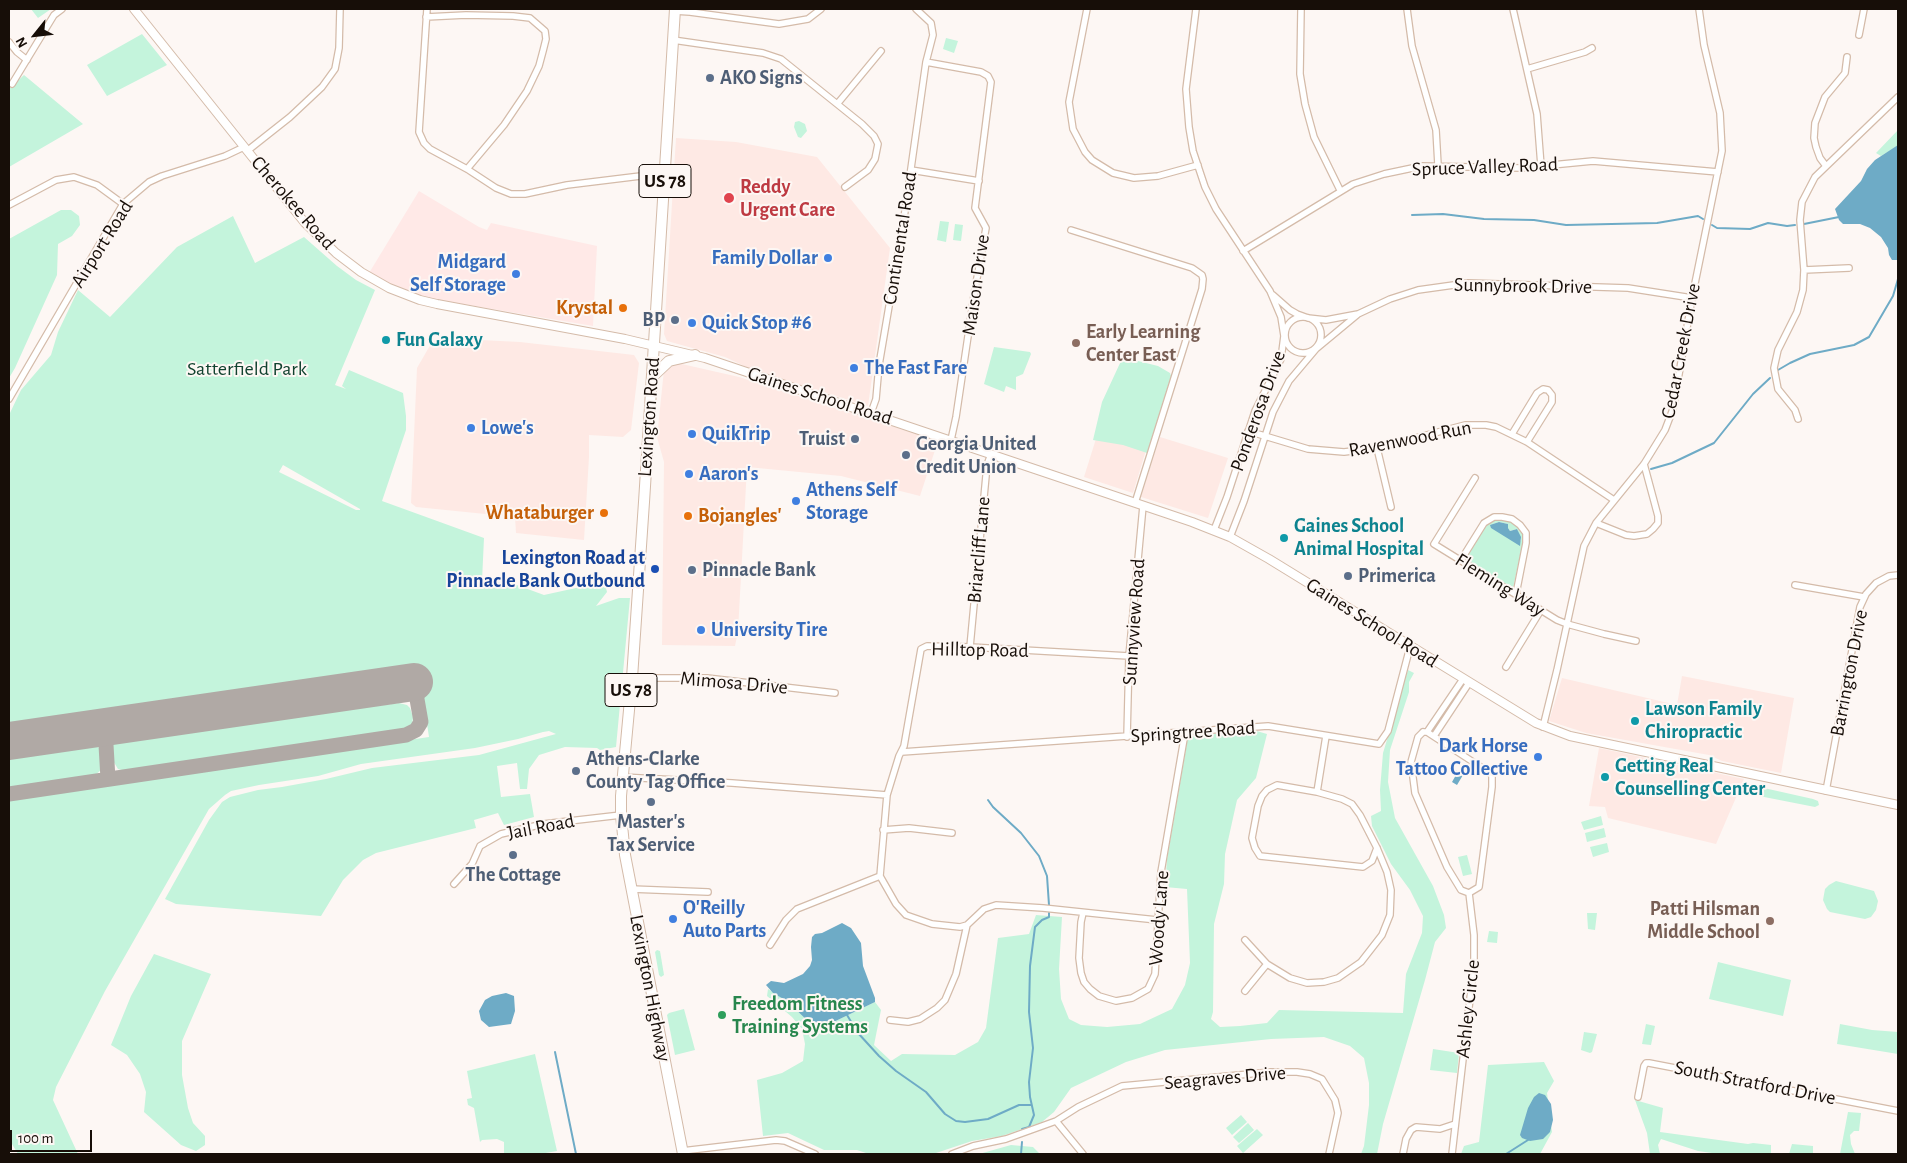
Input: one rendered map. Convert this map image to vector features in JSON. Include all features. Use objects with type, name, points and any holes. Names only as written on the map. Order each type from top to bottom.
[{"type":"highway","name":"Lexington Road","points":[[621,820],[622,777],[632,678],[666,172],[674,10]]},
{"type":"highway","points":[[652,377],[669,361],[695,356]]},
{"type":"highway","name":"Lexington Highway","points":[[621,820],[631,889],[683,1153]]},
{"type":"main road","name":"Cherokee Road","points":[[134,9],[305,223],[336,253],[361,272],[389,288],[420,300],[654,345]]},
{"type":"main road","name":"Gaines School Road","points":[[654,345],[695,356],[871,413],[1214,530],[1269,559],[1543,727],[1588,741],[1898,805]]},
{"type":"street","points":[[12,84],[54,15],[62,9]]},
{"type":"street","name":"Airport Road","points":[[9,399],[124,204],[149,182],[162,176],[246,149],[290,117],[322,87],[335,69],[339,48],[340,9]]},
{"type":"street","points":[[427,9],[419,132],[424,143],[430,149],[467,169],[496,188],[511,194],[666,172]]},
{"type":"street","points":[[674,10],[779,24],[808,18],[821,9]]},
{"type":"street","name":"Continental Road","points":[[871,413],[876,398],[879,365],[926,62],[934,35],[931,23],[916,9]]},
{"type":"street","points":[[1088,9],[1070,102],[1073,129],[1085,152],[1092,160],[1113,173],[1134,178],[1158,176],[1198,165]]},
{"type":"street","name":"Ponderosa Drive","points":[[1196,9],[1188,62],[1186,101],[1190,138],[1210,198],[1270,292],[1281,316],[1284,336],[1281,359],[1260,399],[1214,530]]},
{"type":"street","points":[[1301,9],[1300,74],[1304,104],[1314,137],[1340,190]]},
{"type":"street","points":[[1407,9],[1412,46],[1436,130],[1438,166]]},
{"type":"street","points":[[1514,9],[1539,122],[1541,166]]},
{"type":"street","name":"Cedar Creek Drive","points":[[1543,727],[1581,554],[1587,537],[1596,523],[1644,464],[1665,430],[1673,410],[1692,298],[1722,144],[1721,120],[1704,45],[1699,9]]},
{"type":"street","points":[[1859,35],[1864,9]]},
{"type":"street","points":[[426,17],[466,15],[513,16],[530,18],[545,31],[546,39],[539,66],[527,91],[504,125],[467,169]]},
{"type":"street","points":[[673,40],[763,52],[781,59],[838,103],[874,136],[878,144],[875,159],[868,170],[845,187]]},
{"type":"street","points":[[9,42],[27,60]]},
{"type":"street","points":[[1527,69],[1585,52],[1592,48]]},
{"type":"street","points":[[838,103],[881,51]]},
{"type":"street","points":[[1826,166],[1820,158],[1816,147],[1814,138],[1815,123],[1825,97],[1844,74],[1846,57]]},
{"type":"street","name":"Maison Drive","points":[[926,62],[981,72],[988,76],[991,82],[975,208],[986,228],[951,440]]},
{"type":"street","points":[[1798,419],[1795,410],[1778,389],[1774,368],[1778,350],[1801,302],[1804,270],[1800,220],[1802,202],[1810,186],[1826,166],[1898,96]]},
{"type":"street","name":"Spruce Valley Road","points":[[1243,251],[1340,190],[1384,174],[1422,166],[1502,168],[1593,161],[1718,172]]},
{"type":"street","points":[[910,170],[979,180]]},
{"type":"street","points":[[9,205],[56,180],[74,177],[97,185],[124,204]]},
{"type":"street","points":[[1071,230],[1192,268],[1202,274],[1202,289],[1135,503]]},
{"type":"street","points":[[1804,270],[1849,268]]},
{"type":"street","name":"Sunnybrook Drive","points":[[1308,318],[1334,320],[1358,314],[1390,299],[1418,290],[1468,283],[1628,288],[1692,298]]},
{"type":"street","name":"Ponderosa Drive","points":[[1270,292],[1290,310],[1308,318]]},
{"type":"street","name":"Sunnybrook Drive","points":[[1316,349],[1358,314]]},
{"type":"street","points":[[1308,318],[1315,322],[1321,332],[1319,344],[1316,349],[1310,352],[1299,353],[1288,347],[1284,336],[1288,324],[1292,320],[1308,318]]},
{"type":"street","name":"Ponderosa Drive","points":[[1230,537],[1274,412],[1289,381],[1316,349]]},
{"type":"street","points":[[1512,434],[1537,392],[1543,389],[1548,390],[1552,395],[1552,402],[1527,442]]},
{"type":"street","name":"Ravenwood Run","points":[[1248,431],[1320,451],[1344,452],[1377,448],[1465,425],[1486,425],[1512,434],[1527,442],[1614,500]]},
{"type":"street","points":[[1377,448],[1391,507]]},
{"type":"street","name":"Briarcliff Lane","points":[[970,647],[987,465],[991,454]]},
{"type":"street","points":[[1596,523],[1626,535],[1634,536],[1647,534],[1658,523],[1658,516],[1644,464]]},
{"type":"street","name":"Fleming Way","points":[[1474,478],[1434,544],[1567,624],[1636,641]]},
{"type":"street","name":"Sunnyview Road","points":[[1127,738],[1129,656],[1144,506]]},
{"type":"street","points":[[1461,560],[1484,522],[1494,517],[1502,516],[1512,519],[1526,533],[1526,543],[1516,594]]},
{"type":"street","name":"Barrington Drive","points":[[1826,790],[1860,607],[1864,597],[1876,583],[1889,576],[1898,575]]},
{"type":"street","points":[[1795,584],[1864,597]]},
{"type":"street","points":[[1506,667],[1541,610]]},
{"type":"street","name":"Hilltop Road","points":[[880,876],[886,795],[902,752],[921,649],[927,646],[970,647],[1129,656]]},
{"type":"street","name":"Springtree Road","points":[[902,752],[1127,738],[1268,726],[1376,745],[1383,740],[1388,731],[1410,647]]},
{"type":"street","name":"Mimosa Drive","points":[[632,678],[707,678],[835,693]]},
{"type":"street","points":[[1427,732],[1492,776],[1479,887],[1469,893],[1461,890],[1447,867],[1415,794],[1411,762],[1418,737],[1423,732],[1427,732],[1466,681]]},
{"type":"street","points":[[1434,736],[1466,681]]},
{"type":"street","name":"Woody Lane","points":[[1083,913],[1079,958],[1082,978],[1093,993],[1116,1001],[1123,1001],[1141,994],[1151,984],[1155,974],[1161,872],[1184,733]]},
{"type":"street","points":[[1317,792],[1326,736]]},
{"type":"street","points":[[622,777],[886,795]]},
{"type":"street","points":[[1245,940],[1267,964],[1290,978],[1307,983],[1324,982],[1338,978],[1361,962],[1382,936],[1390,915],[1391,890],[1387,872],[1377,848],[1360,815],[1352,804],[1317,792],[1277,784],[1267,790],[1258,806],[1252,838],[1260,856],[1362,867],[1372,861],[1377,848]]},
{"type":"street","name":"Jail Road","points":[[454,884],[472,864],[480,846],[501,834],[543,824],[621,820]]},
{"type":"street","points":[[883,830],[909,828],[952,833]]},
{"type":"street","points":[[770,945],[786,920],[797,909],[880,876],[896,904],[906,915],[932,924],[960,927],[967,924],[984,909],[996,906],[1157,920]]},
{"type":"street","points":[[631,889],[708,892]]},
{"type":"street","name":"Ashley Circle","points":[[1452,1154],[1474,964],[1474,935],[1469,893]]},
{"type":"street","points":[[890,1020],[908,1022],[920,1019],[937,1008],[945,1000],[956,974],[967,924]]},
{"type":"street","points":[[1245,991],[1267,964]]},
{"type":"street","name":"South Stratford Drive","points":[[1638,1097],[1644,1066],[1646,1063],[1650,1063],[1898,1111]]},
{"type":"street","name":"Seagraves Drive","points":[[952,1154],[972,1146],[1006,1139],[1056,1121],[1078,1107],[1122,1086],[1271,1072],[1297,1072],[1310,1074],[1322,1079],[1335,1100],[1338,1113],[1329,1154]]},
{"type":"street","points":[[1056,1121],[1083,1154]]},
{"type":"street","points":[[1403,1154],[1406,1139],[1411,1130],[1416,1128],[1440,1130],[1455,1124]]},
{"type":"street","points":[[683,1153],[776,1140],[785,1141],[815,1154]]},
{"type":"shaded area","points":[[676,138],[736,142],[817,157],[890,248],[868,406],[755,371],[725,357],[667,341],[664,334]]},
{"type":"shaded area","points":[[419,191],[487,230],[491,223],[597,246],[593,326],[427,298],[408,293],[369,273]]},
{"type":"shaded area","points":[[441,338],[520,342],[634,355],[639,363],[631,430],[623,437],[589,435],[584,540],[516,533],[515,517],[416,507],[411,503],[417,368],[432,342]]},
{"type":"shaded area","points":[[673,362],[739,377],[938,441],[920,496],[841,476],[747,467],[738,631],[735,646],[662,645],[664,462],[657,437],[664,370]]},
{"type":"shaded area","points":[[1105,410],[1153,427],[1133,493],[1084,477]]},
{"type":"shaded area","points":[[1160,437],[1228,458],[1208,518],[1141,497]]},
{"type":"shaded area","points":[[1682,676],[1794,698],[1781,773],[1722,761],[1709,755],[1586,733],[1549,721],[1562,678],[1677,705]]},
{"type":"shaded area","points":[[1599,748],[1744,779],[1716,844],[1608,818],[1605,807],[1589,806]]},
{"type":"green space","points":[[31,9],[51,9],[38,18]]},
{"type":"green space","points":[[142,34],[167,65],[107,96],[87,65]]},
{"type":"green space","points":[[946,38],[958,41],[954,53],[943,49]]},
{"type":"green space","points":[[24,75],[83,124],[9,167],[9,89]]},
{"type":"green space","points":[[799,121],[805,124],[807,131],[801,138],[798,137],[794,127],[795,122]]},
{"type":"green space","points":[[1898,130],[1898,146],[1881,156],[1876,153]]},
{"type":"green space","points":[[61,210],[71,210],[79,216],[80,225],[72,236],[58,244],[57,275],[9,378],[9,239]]},
{"type":"green space","name":"Satterfield Park","points":[[233,216],[255,263],[304,237],[337,266],[356,280],[375,290],[335,385],[346,389],[342,386],[349,370],[403,393],[406,430],[382,501],[484,538],[482,581],[514,584],[544,595],[594,584],[606,588],[607,592],[596,606],[619,598],[630,598],[616,747],[600,750],[597,748],[565,747],[539,755],[529,769],[527,789],[520,789],[517,763],[497,766],[501,797],[530,794],[534,817],[504,825],[498,813],[474,820],[476,828],[376,853],[363,860],[343,880],[321,916],[176,904],[165,899],[209,820],[222,802],[230,797],[258,790],[326,779],[372,768],[479,755],[556,734],[549,731],[475,748],[361,764],[318,776],[231,791],[225,795],[209,809],[105,991],[56,1087],[53,1100],[78,1154],[18,1154],[9,1139],[9,798],[429,737],[418,665],[368,672],[358,679],[9,729],[9,415],[21,390],[51,355],[58,332],[78,290],[110,317],[177,247]],"holes":[[[283,465],[360,509],[356,510],[279,472]]]},
{"type":"green space","points":[[940,221],[949,222],[946,242],[937,240]]},
{"type":"green space","points":[[955,224],[963,225],[961,241],[953,240]]},
{"type":"green space","points":[[994,347],[1030,352],[1031,354],[1023,374],[1016,377],[1016,390],[1006,386],[1004,392],[984,384]]},
{"type":"green space","points":[[1126,358],[1158,366],[1170,373],[1171,376],[1147,453],[1123,445],[1093,440],[1102,402],[1121,361]]},
{"type":"green space","points":[[1494,519],[1510,520],[1519,526],[1524,537],[1513,588],[1465,559],[1486,524]],"holes":[[[1499,522],[1508,524],[1510,531],[1517,529],[1521,541],[1491,525]]]},
{"type":"green space","points":[[1408,670],[1414,673],[1409,682],[1409,692],[1390,750],[1388,782],[1395,818],[1433,886],[1444,915],[1446,928],[1435,942],[1383,1124],[1377,1154],[1361,1154],[1364,1146],[1369,1105],[1369,1083],[1364,1058],[1350,1046],[1324,1037],[1271,1039],[1165,1050],[1126,1062],[1071,1088],[1054,1112],[1042,1122],[1002,1136],[972,1141],[933,1154],[869,1154],[857,1150],[824,1150],[788,1133],[763,1136],[757,1080],[782,1073],[803,1061],[805,1044],[802,1029],[792,1017],[767,996],[768,989],[787,1001],[817,1030],[875,1002],[881,1010],[874,1045],[891,1061],[902,1054],[955,1055],[978,1042],[986,1028],[998,938],[1029,934],[1036,915],[1062,917],[1059,969],[1061,999],[1069,1019],[1081,1025],[1107,1027],[1140,1024],[1172,1009],[1185,985],[1190,963],[1187,889],[1165,887],[1167,859],[1188,737],[1253,730],[1267,734],[1256,778],[1237,800],[1225,854],[1224,884],[1214,924],[1213,1012],[1211,1019],[1220,1027],[1267,1023],[1279,1010],[1403,1013],[1406,974],[1422,933],[1423,916],[1410,890],[1391,864],[1372,826],[1371,816],[1381,811],[1380,790],[1383,753]]},
{"type":"green space","points":[[399,703],[410,708],[413,717],[412,726],[402,732],[126,771],[118,769],[112,759],[112,745],[120,738],[357,704],[369,707]]},
{"type":"green space","points":[[88,743],[96,744],[103,760],[101,770],[94,776],[9,788],[9,754]]},
{"type":"green space","points":[[1755,786],[1813,799],[1818,801],[1819,805],[1815,807],[1754,795],[1751,792]]},
{"type":"green space","points":[[1601,816],[1603,825],[1584,830],[1581,822]]},
{"type":"green space","points":[[1604,828],[1606,837],[1587,842],[1585,833]]},
{"type":"green space","points":[[1607,843],[1609,852],[1593,857],[1590,847]]},
{"type":"green space","points":[[1467,855],[1472,874],[1463,876],[1458,857]]},
{"type":"green space","points":[[1836,881],[1874,891],[1878,901],[1876,910],[1871,917],[1865,919],[1830,912],[1827,909],[1823,900],[1825,889]]},
{"type":"green space","points":[[1587,913],[1597,913],[1595,930],[1588,929]]},
{"type":"green space","points":[[1489,931],[1498,932],[1497,943],[1487,942]]},
{"type":"green space","points":[[657,950],[660,951],[664,975],[661,977],[655,952]]},
{"type":"green space","points":[[154,954],[211,974],[182,1041],[182,1075],[188,1108],[193,1123],[205,1136],[205,1145],[196,1151],[181,1145],[144,1112],[146,1092],[140,1074],[127,1055],[111,1045],[131,996]]},
{"type":"green space","points":[[1718,962],[1791,980],[1783,1016],[1709,999]]},
{"type":"green space","points":[[684,1009],[695,1050],[675,1055],[667,1015]]},
{"type":"green space","points":[[1646,1024],[1655,1026],[1651,1045],[1642,1044]]},
{"type":"green space","points":[[1840,1024],[1872,1030],[1898,1032],[1898,1054],[1837,1044]]},
{"type":"green space","points":[[1584,1032],[1597,1034],[1592,1052],[1590,1053],[1581,1050]]},
{"type":"green space","points":[[1433,1049],[1459,1053],[1457,1073],[1430,1070]]},
{"type":"green space","points":[[535,1054],[557,1151],[540,1154],[504,1154],[504,1142],[497,1139],[482,1140],[480,1142],[474,1108],[468,1105],[467,1099],[472,1098],[467,1071]]},
{"type":"green space","points":[[1544,1062],[1554,1081],[1547,1093],[1552,1132],[1540,1154],[1461,1154],[1464,1146],[1479,1142],[1488,1065]]},
{"type":"green space","points":[[1635,1100],[1663,1108],[1660,1132],[1748,1144],[1771,1145],[1771,1154],[1719,1154],[1698,1151],[1661,1139],[1658,1145],[1660,1154],[1650,1154],[1647,1133]]},
{"type":"green space","points":[[1848,1112],[1861,1113],[1859,1131],[1854,1131],[1850,1135],[1855,1154],[1840,1154]]},
{"type":"green space","points":[[1241,1115],[1247,1122],[1232,1135],[1226,1128]]},
{"type":"green space","points":[[1248,1123],[1254,1130],[1239,1143],[1233,1137]]},
{"type":"green space","points":[[1257,1129],[1263,1135],[1243,1153],[1237,1146]]},
{"type":"green space","points":[[1792,1144],[1813,1146],[1813,1154],[1789,1154]]},
{"type":"green space","points":[[1011,1145],[1033,1147],[1040,1154],[979,1154]]},
{"type":"water","points":[[1898,145],[1898,260],[1892,260],[1888,248],[1881,237],[1870,228],[1860,224],[1843,224],[1839,220],[1835,209],[1861,181],[1867,169],[1875,160]]},
{"type":"water","points":[[1499,522],[1508,524],[1510,531],[1517,529],[1521,537],[1520,546],[1491,528],[1490,525]]},
{"type":"water","points":[[1454,769],[1463,775],[1457,785],[1452,782],[1456,775],[1452,772]]},
{"type":"water","points":[[842,923],[851,928],[861,943],[863,966],[875,1002],[817,1030],[787,1001],[773,993],[766,985],[771,981],[784,983],[803,974],[810,966],[812,960],[812,937]]},
{"type":"water","points":[[506,993],[514,996],[515,1011],[511,1024],[489,1027],[481,1020],[479,1011],[485,1000],[492,996]]},
{"type":"water","points":[[1539,1093],[1545,1095],[1551,1104],[1553,1120],[1550,1132],[1543,1139],[1530,1141],[1522,1138],[1520,1135],[1528,1108],[1534,1097]]},
{"type":"waterway","points":[[1412,215],[1443,214],[1484,219],[1534,220],[1566,225],[1657,223],[1698,216],[1703,219]]},
{"type":"waterway","points":[[1804,224],[1839,217]]},
{"type":"waterway","points":[[1712,225],[1717,228],[1750,229],[1768,223],[1787,226],[1795,225]]},
{"type":"waterway","points":[[1778,370],[1810,354],[1854,345],[1869,337],[1893,296],[1898,279]]},
{"type":"waterway","points":[[1651,469],[1672,463],[1714,443],[1753,394],[1770,378]]},
{"type":"waterway","points":[[988,800],[1021,833],[1039,856],[1047,876],[1049,905]]},
{"type":"waterway","points":[[1022,1129],[1029,1127],[1034,1115],[1029,1082],[1033,1048],[1029,1012],[1030,966],[1035,927],[1042,920],[1049,917],[1049,913]]},
{"type":"waterway","points":[[847,1015],[858,1033],[879,1056],[896,1071],[926,1092],[945,1114],[956,1121],[965,1122],[988,1119],[1019,1105],[1031,1105]]},
{"type":"waterway","points":[[555,1052],[576,1154]]},
{"type":"waterway","points":[[1506,1154],[1528,1140]]},
{"type":"waterway","points":[[1021,1154],[1022,1142]]},
{"type":"taxiway","points":[[9,794],[406,735],[416,730],[421,722],[414,682]]},
{"type":"taxiway","points":[[105,728],[108,779]]},
{"type":"runway","points":[[9,741],[414,682]]},
{"type":"place","name":"AKO Signs","points":[[710,78]]},
{"type":"place","name":"Reddy Urgent Care","points":[[729,198]]},
{"type":"place","name":"Family Dollar","points":[[828,258]]},
{"type":"place","name":"Midgard Self Storage","points":[[516,274]]},
{"type":"place","name":"Krystal","points":[[623,308]]},
{"type":"place","name":"BP","points":[[675,320]]},
{"type":"place","name":"Quick Stop #6","points":[[692,323]]},
{"type":"place","name":"Fun Galaxy","points":[[386,340]]},
{"type":"place","name":"Early Learning Center East","points":[[1076,343]]},
{"type":"place","name":"The Fast Fare","points":[[854,368]]},
{"type":"place","name":"Lowe's","points":[[471,428]]},
{"type":"place","name":"QuikTrip","points":[[692,434]]},
{"type":"place","name":"Truist","points":[[855,439]]},
{"type":"place","name":"Georgia United Credit Union","points":[[906,455]]},
{"type":"place","name":"Aaron's","points":[[689,474]]},
{"type":"place","name":"Athens Self Storage","points":[[796,501]]},
{"type":"place","name":"Whataburger","points":[[604,513]]},
{"type":"place","name":"Bojangles'","points":[[688,516]]},
{"type":"place","name":"Gaines School Animal Hospital","points":[[1284,538]]},
{"type":"place","name":"Lexington Road at Pinnacle Bank Outbound","points":[[655,569]]},
{"type":"place","name":"Pinnacle Bank","points":[[692,570]]},
{"type":"place","name":"Primerica","points":[[1348,576]]},
{"type":"place","name":"University Tire","points":[[701,630]]},
{"type":"place","name":"Lawson Family Chiropractic","points":[[1635,721]]},
{"type":"place","name":"Dark Horse Tattoo Collective","points":[[1538,757]]},
{"type":"place","name":"Athens-Clarke County Tag Office","points":[[576,771]]},
{"type":"place","name":"Getting Real Counselling Center","points":[[1605,777]]},
{"type":"place","name":"Master's Tax Service","points":[[651,802]]},
{"type":"place","name":"The Cottage","points":[[513,855]]},
{"type":"place","name":"O'Reilly Auto Parts","points":[[673,919]]},
{"type":"place","name":"Patti Hilsman Middle School","points":[[1770,921]]},
{"type":"place","name":"Freedom Fitness Training Systems","points":[[722,1015]]}]
